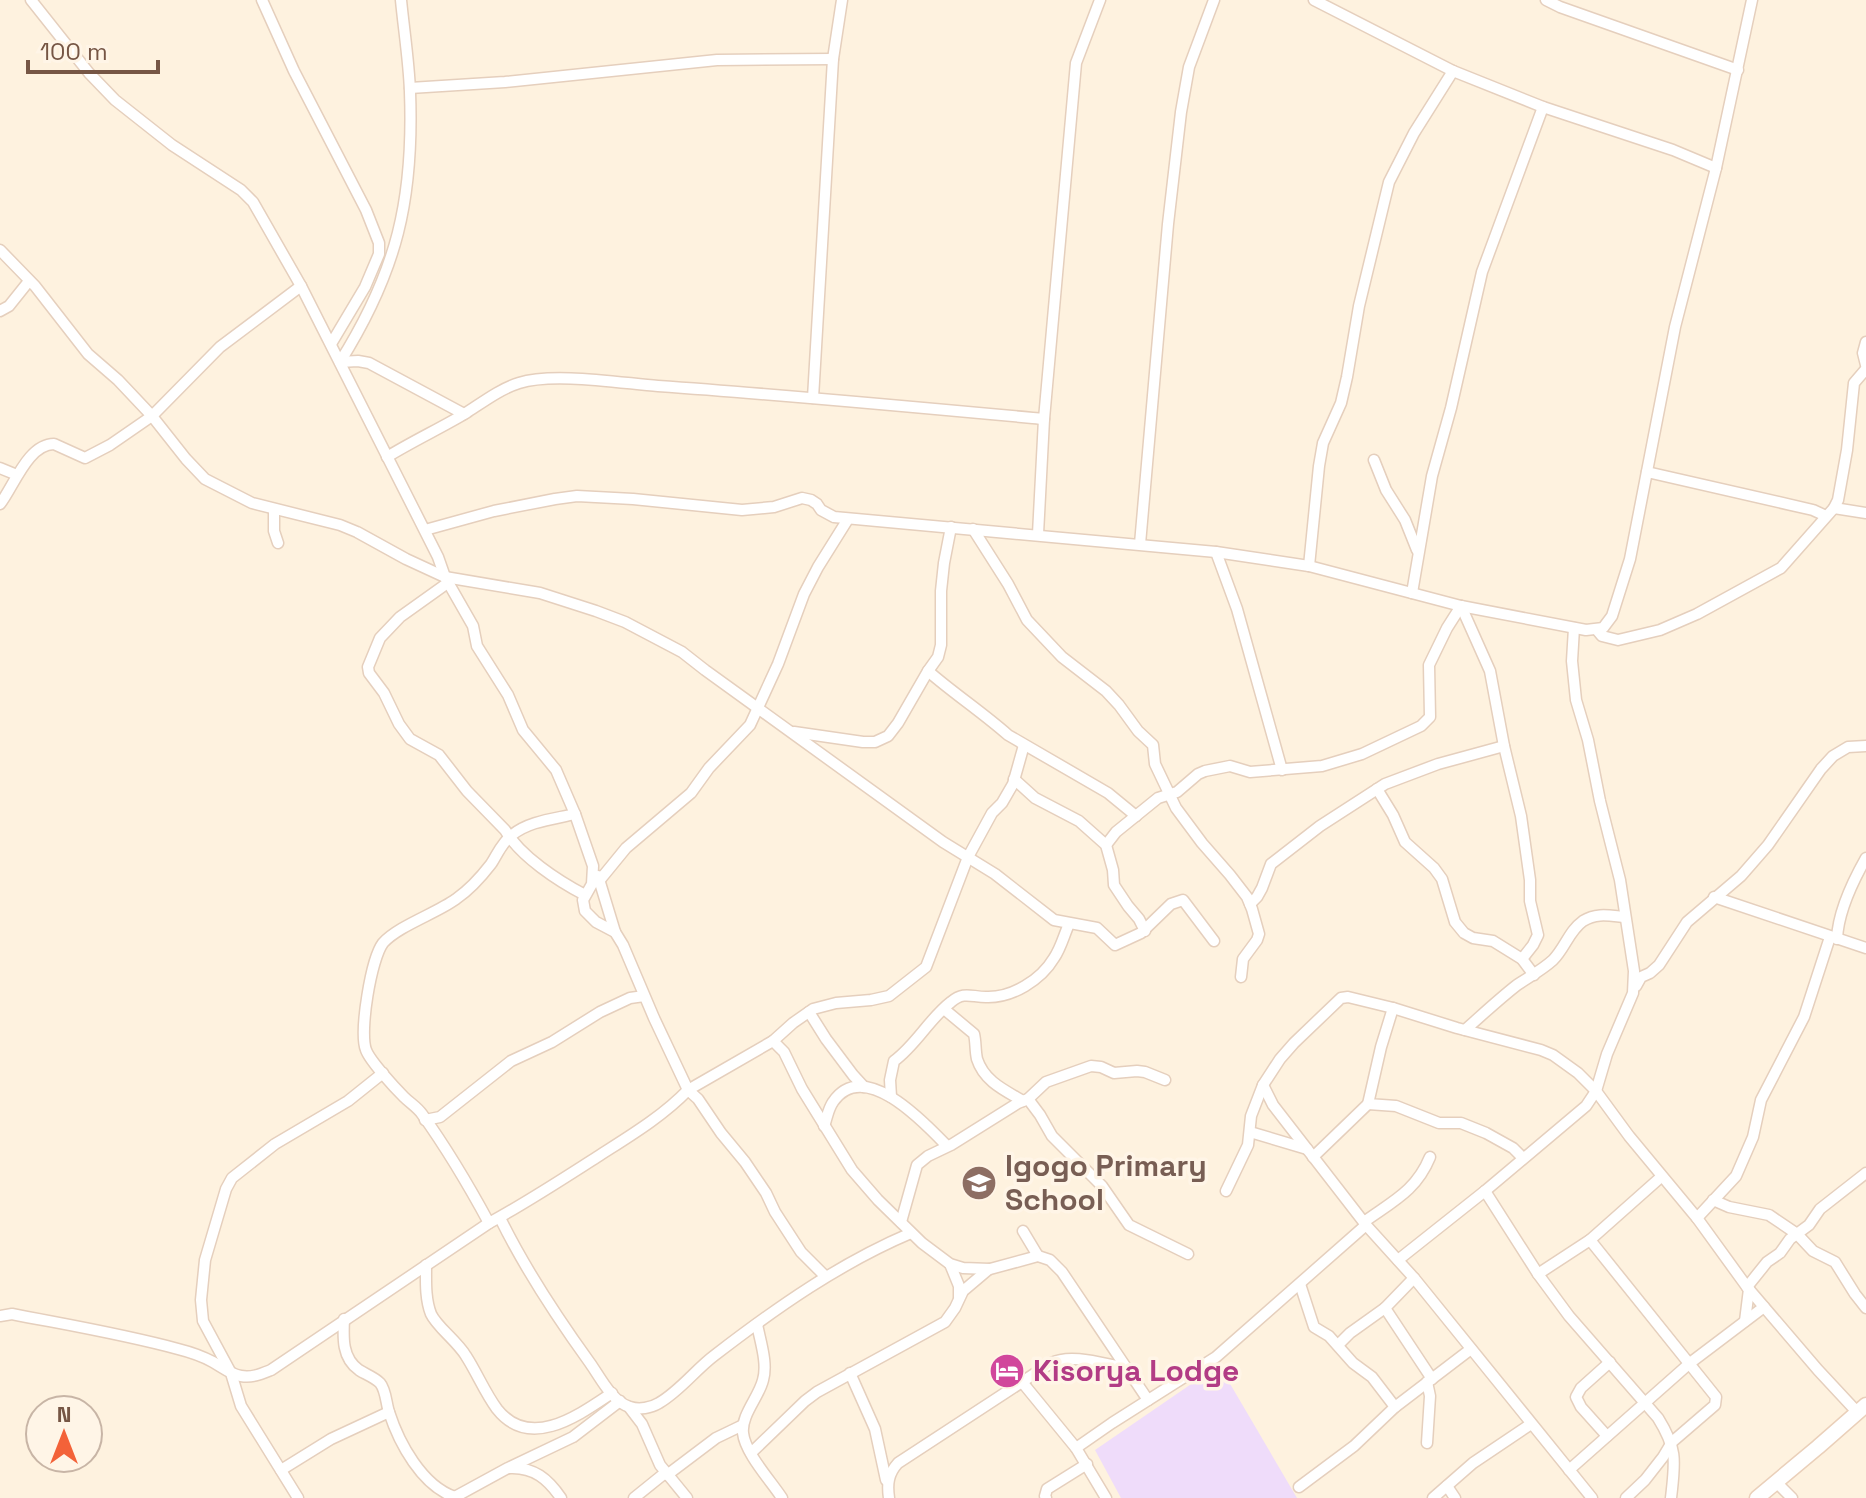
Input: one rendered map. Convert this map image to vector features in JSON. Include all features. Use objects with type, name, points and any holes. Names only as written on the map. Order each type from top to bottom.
[{"type":"main road","points":[[1757,1498],[1862,1409]]},
{"type":"street","points":[[31,0],[89,73],[115,100],[172,145],[241,190],[253,202],[301,286],[376,431],[473,626],[477,646],[508,695],[523,730],[556,770],[575,814],[615,932],[688,1090],[745,1162],[801,1252],[825,1276]]},
{"type":"street","points":[[262,0],[294,71],[366,210],[379,243],[379,254],[365,287],[331,344]]},
{"type":"street","points":[[340,362],[379,290],[392,259],[403,218],[411,143],[410,88],[401,0]]},
{"type":"street","points":[[813,398],[833,59],[842,0]]},
{"type":"street","points":[[1038,534],[1044,419],[1076,63],[1100,0]]},
{"type":"street","points":[[1140,544],[1181,112],[1189,67],[1214,0]]},
{"type":"street","points":[[1314,0],[1453,71],[1543,107],[1673,150],[1716,168]]},
{"type":"street","points":[[1546,0],[1738,70]]},
{"type":"street","points":[[425,530],[494,511],[577,496],[742,510],[774,507],[802,498],[811,500],[828,514],[848,519],[1140,544],[1309,566],[1461,606],[1574,628],[1603,628],[1612,616],[1630,559],[1675,327],[1716,168],[1752,0]]},
{"type":"street","points":[[410,88],[505,82],[717,60],[833,59]]},
{"type":"street","points":[[1309,566],[1323,443],[1341,403],[1359,306],[1389,182],[1414,133],[1453,71]]},
{"type":"street","points":[[1412,593],[1432,476],[1482,272],[1543,107]]},
{"type":"street","points":[[0,250],[88,354],[152,416],[205,479],[252,503],[357,532],[447,579],[540,593],[625,622],[682,652],[943,842],[995,874],[1054,920],[1097,928],[1115,945],[1145,931],[1171,904],[1183,900],[1214,941]]},
{"type":"street","points":[[0,311],[9,306],[29,281]]},
{"type":"street","points":[[0,504],[17,475],[37,451],[47,444],[54,444],[80,457],[90,457],[132,431],[152,416],[220,347],[301,286]]},
{"type":"street","points":[[1597,630],[1602,636],[1618,640],[1660,630],[1697,614],[1781,568],[1838,500],[1854,383],[1866,367],[1863,353],[1866,342]]},
{"type":"street","points":[[340,362],[369,363],[464,414]]},
{"type":"street","points":[[387,457],[491,396],[518,383],[540,379],[813,398],[1044,419]]},
{"type":"street","points":[[1374,460],[1418,552]]},
{"type":"street","points":[[0,468],[17,475]]},
{"type":"street","points":[[1647,472],[1813,510],[1866,513]]},
{"type":"street","points":[[274,509],[274,531],[278,543]]},
{"type":"street","points":[[599,881],[626,848],[691,793],[709,768],[750,725],[804,594],[848,519]]},
{"type":"street","points":[[791,732],[863,742],[875,742],[888,736],[938,657],[941,645],[941,591],[951,527]]},
{"type":"street","points":[[973,529],[1027,620],[1062,657],[1106,691],[1153,745],[1155,764],[1169,795],[1188,825],[1250,904],[1259,934],[1243,959],[1241,977]]},
{"type":"street","points":[[1216,552],[1237,609],[1282,770]]},
{"type":"street","points":[[447,579],[400,617],[380,638],[368,667],[369,673],[410,739],[439,755],[467,791],[535,862],[585,895]]},
{"type":"street","points":[[1106,845],[1116,832],[1158,798],[1177,792],[1198,774],[1221,766],[1250,772],[1322,766],[1362,754],[1421,726],[1430,717],[1429,665],[1461,606]]},
{"type":"street","points":[[1461,606],[1490,671],[1521,816],[1530,901],[1538,935],[1522,959]]},
{"type":"street","points":[[1574,628],[1574,690],[1620,880],[1633,956],[1633,993]]},
{"type":"street","points":[[928,671],[1008,735],[1108,793],[1136,816]]},
{"type":"street","points":[[0,1316],[12,1314],[177,1348],[212,1361],[231,1373],[252,1376],[271,1370],[489,1223],[617,1144],[688,1090],[773,1041],[809,1012],[836,1003],[889,996],[926,967],[968,857],[992,813],[1008,794],[1024,745]]},
{"type":"street","points":[[1250,904],[1262,888],[1271,864],[1320,826],[1377,789],[1404,775],[1504,746]]},
{"type":"street","points":[[1398,1260],[1586,1106],[1596,1091],[1610,1046],[1641,977],[1659,965],[1687,922],[1741,876],[1768,845],[1833,756],[1848,747],[1866,746]]},
{"type":"street","points":[[1014,779],[1035,798],[1079,821],[1106,845],[1114,885],[1145,931]]},
{"type":"street","points":[[1377,789],[1405,842],[1442,879],[1455,922],[1464,933],[1473,938],[1493,941],[1522,959],[1534,975]]},
{"type":"street","points":[[489,1223],[468,1183],[425,1120],[369,1057],[364,1047],[363,1024],[375,959],[389,939],[466,892],[509,837],[529,825],[575,814]]},
{"type":"street","points":[[1697,1218],[1736,1176],[1753,1137],[1761,1100],[1804,1017],[1850,888],[1866,858]]},
{"type":"street","points":[[593,866],[592,884],[583,906],[588,915],[615,932]]},
{"type":"street","points":[[1714,897],[1866,948]]},
{"type":"street","points":[[1465,1030],[1561,952],[1567,938],[1584,920],[1612,914],[1625,917]]},
{"type":"street","points":[[891,1097],[890,1080],[894,1061],[952,1001],[965,994],[998,996],[1017,990],[1033,980],[1048,968],[1069,924]]},
{"type":"street","points":[[425,1120],[440,1117],[511,1061],[552,1042],[600,1012],[630,998],[644,996]]},
{"type":"street","points":[[1226,1191],[1248,1145],[1251,1116],[1263,1085],[1294,1043],[1341,998],[1393,1008],[1553,1055],[1596,1091],[1748,1288],[1818,1370],[1862,1409]]},
{"type":"street","points":[[1310,1153],[1368,1104],[1393,1008]]},
{"type":"street","points":[[944,1009],[974,1034],[976,1056],[986,1076],[993,1083],[1026,1100],[1040,1115],[1052,1136],[1102,1186],[1129,1225],[1188,1254]]},
{"type":"street","points":[[809,1012],[864,1087]]},
{"type":"street","points":[[773,1041],[784,1052],[852,1170],[911,1233],[950,1264],[963,1268],[990,1269],[1038,1256],[1050,1260],[1062,1272],[1148,1400]]},
{"type":"street","points":[[901,1222],[917,1165],[1026,1100],[1046,1082],[1091,1066],[1114,1073],[1145,1072],[1165,1080]]},
{"type":"street","points":[[298,1498],[241,1406],[231,1373],[203,1321],[201,1300],[205,1260],[232,1178],[275,1144],[348,1101],[383,1073]]},
{"type":"street","points":[[876,1090],[890,1080]]},
{"type":"street","points":[[1263,1085],[1273,1105],[1365,1223],[1414,1278],[1590,1497]]},
{"type":"street","points":[[824,1126],[831,1105],[845,1090],[864,1087],[891,1097],[911,1111],[947,1146]]},
{"type":"street","points":[[1368,1104],[1396,1106],[1439,1123],[1461,1123],[1513,1148],[1523,1158]]},
{"type":"street","points":[[1250,1132],[1310,1153]]},
{"type":"street","points":[[1076,1448],[1216,1357],[1365,1223],[1416,1183],[1430,1157]]},
{"type":"street","points":[[1745,1321],[1748,1288],[1759,1270],[1809,1225],[1820,1209],[1866,1173]]},
{"type":"street","points":[[1538,1274],[1590,1240],[1661,1177]]},
{"type":"street","points":[[1485,1191],[1569,1316],[1658,1418],[1672,1442],[1675,1467],[1671,1498]]},
{"type":"street","points":[[1713,1200],[1769,1215],[1797,1234],[1813,1251],[1835,1262],[1866,1308]]},
{"type":"street","points":[[500,1218],[542,1295],[620,1400],[642,1424],[666,1474],[687,1498]]},
{"type":"street","points":[[1023,1231],[1038,1256]]},
{"type":"street","points":[[426,1265],[432,1314],[457,1342],[498,1411],[514,1423],[538,1428],[559,1425],[620,1400],[647,1408],[659,1403],[710,1358],[825,1276],[911,1233]]},
{"type":"street","points":[[1590,1240],[1716,1397],[1715,1405],[1672,1442],[1645,1480],[1626,1498]]},
{"type":"street","points":[[950,1264],[959,1286],[959,1299]]},
{"type":"street","points":[[751,1453],[817,1392],[945,1322],[963,1291],[990,1269]]},
{"type":"street","points":[[1338,1345],[1385,1308],[1414,1278]]},
{"type":"street","points":[[1300,1284],[1314,1327],[1329,1336],[1353,1363],[1378,1383],[1395,1407]]},
{"type":"street","points":[[1569,1470],[1690,1363],[1764,1307]]},
{"type":"street","points":[[1385,1308],[1430,1380],[1427,1443]]},
{"type":"street","points":[[344,1319],[344,1342],[349,1361],[378,1381],[401,1443],[411,1459],[436,1489],[454,1498],[573,1437],[620,1400]]},
{"type":"street","points":[[757,1324],[765,1366],[764,1377],[743,1425],[744,1437],[751,1453],[782,1498]]},
{"type":"street","points":[[1299,1487],[1354,1446],[1395,1407],[1471,1349]]},
{"type":"street","points":[[888,1493],[889,1475],[898,1463],[1051,1363],[1064,1359],[1126,1368]]},
{"type":"street","points":[[1607,1436],[1576,1397],[1581,1388],[1610,1362]]},
{"type":"street","points":[[850,1373],[878,1438],[888,1493]]},
{"type":"street","points":[[1022,1382],[1076,1448],[1106,1498]]},
{"type":"street","points":[[281,1470],[331,1439],[389,1412]]},
{"type":"street","points":[[1433,1498],[1473,1463],[1531,1424]]},
{"type":"street","points":[[634,1498],[716,1438],[743,1425]]},
{"type":"street","points":[[1046,1498],[1047,1489],[1087,1464]]},
{"type":"street","points":[[508,1468],[519,1467],[542,1475],[561,1498]]},
{"type":"street","points":[[1776,1482],[1792,1498]]},
{"type":"street","points":[[1447,1486],[1455,1498]]},
{"type":"shaded area","points":[[1219,1365],[1297,1498],[1121,1498],[1095,1450]]},
{"type":"place","name":"Igogo Primary School","points":[[979,1183]]},
{"type":"place","name":"Kisorya Lodge","points":[[1007,1371]]}]
